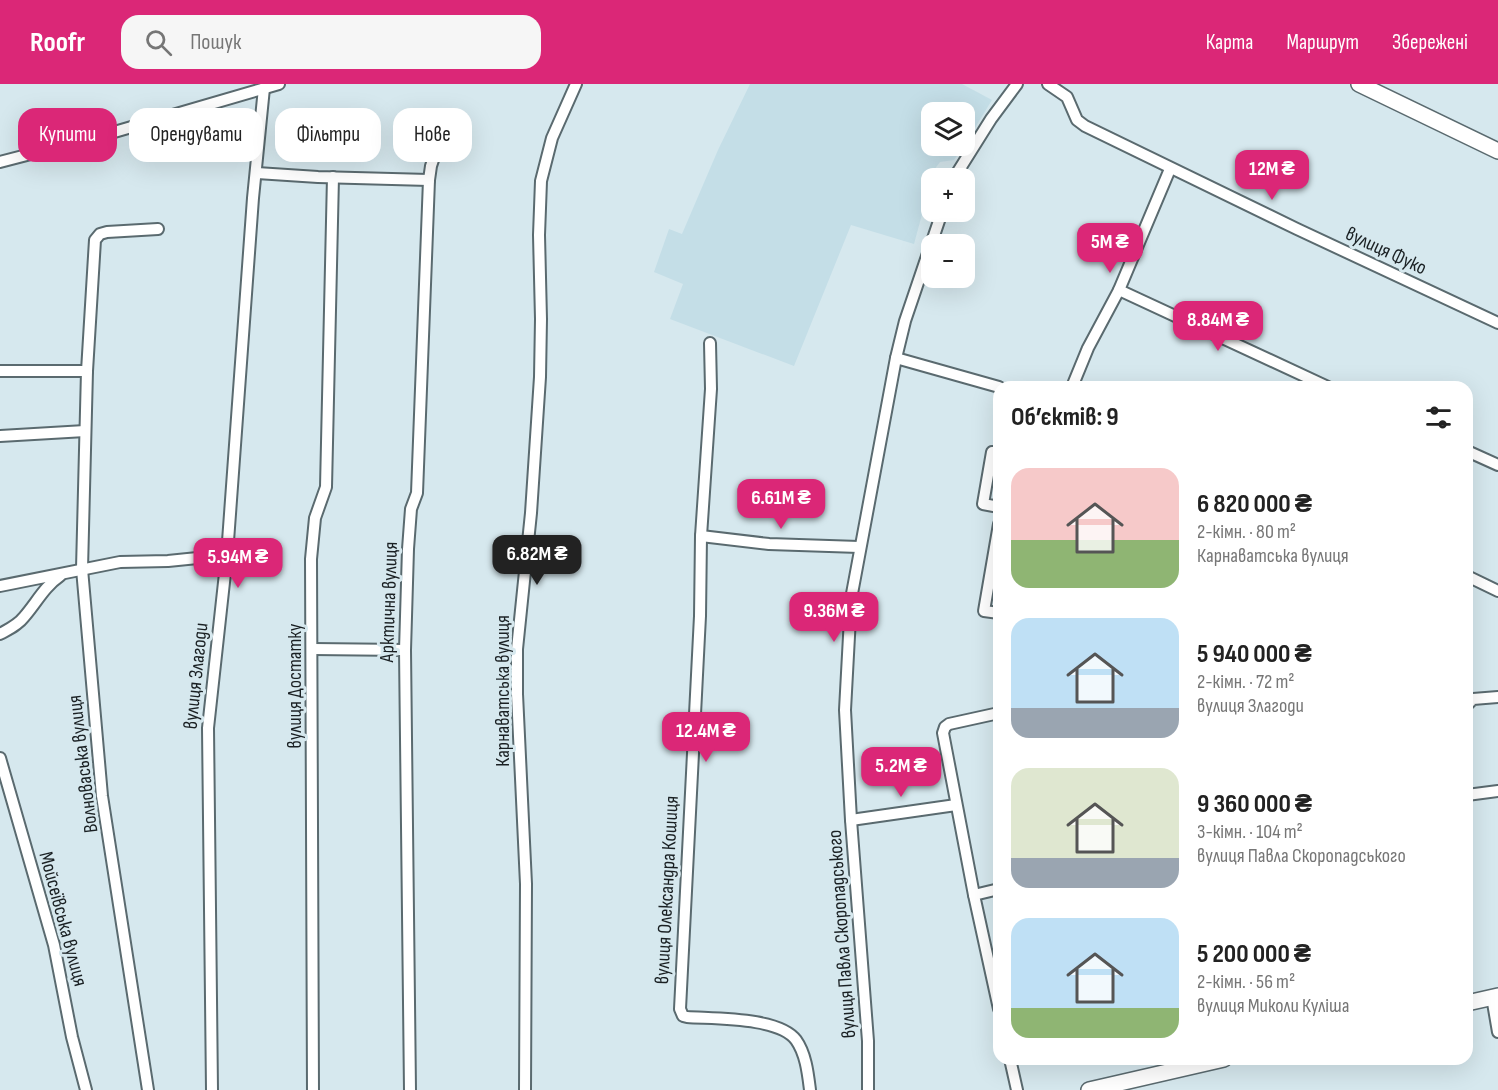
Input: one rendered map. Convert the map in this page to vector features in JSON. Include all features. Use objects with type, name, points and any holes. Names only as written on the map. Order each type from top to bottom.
[{"type":"street","points":[[0,162],[104,135],[279,84]]},
{"type":"street","name":"Карнаватська вулиця","points":[[525,1090],[526,884],[517,650],[531,513],[540,377],[541,181],[552,138],[576,84]]},
{"type":"street","points":[[960,168],[991,119],[1017,84]]},
{"type":"street","name":"вулиця Фуко","points":[[1048,84],[1067,98],[1074,115],[1081,123],[1170,169],[1498,323]]},
{"type":"street","points":[[1359,84],[1498,150]]},
{"type":"street","name":"вулиця Злагоди","points":[[212,1090],[208,728],[227,555],[253,198],[264,88]]},
{"type":"street","name":"Арктична вулиця","points":[[410,1090],[405,650],[411,510],[418,484],[424,285],[429,180],[432,162]]},
{"type":"street","points":[[1074,381],[1088,348],[1119,290],[1170,169]]},
{"type":"street","points":[[257,173],[429,180]]},
{"type":"street","name":"вулиця Достатку","points":[[314,1090],[311,559],[315,518],[327,487],[333,177]]},
{"type":"street","name":"вулиця Павла Скоропадського","points":[[868,1090],[868,1041],[845,710],[851,599],[896,358],[905,321],[939,222]]},
{"type":"street","name":"Волноваська вулиця","points":[[148,1090],[102,796],[82,569],[87,371],[95,240],[100,234],[107,232],[158,229]]},
{"type":"street","points":[[1119,290],[1316,381]]},
{"type":"street","name":"вулиця Олександра Кошиця","points":[[710,343],[710,399],[701,536],[700,616],[681,1013],[687,1017],[746,1022],[779,1028],[796,1040],[807,1068],[810,1090]]},
{"type":"street","points":[[896,358],[993,385]]},
{"type":"street","points":[[0,371],[87,371]]},
{"type":"street","points":[[0,436],[85,431]]},
{"type":"street","points":[[992,452],[983,504],[993,506]]},
{"type":"street","points":[[1473,454],[1498,465]]},
{"type":"street","points":[[701,536],[770,544],[859,547]]},
{"type":"street","points":[[0,586],[120,562],[168,561],[227,555]]},
{"type":"street","points":[[993,559],[984,611],[993,612]]},
{"type":"street","points":[[0,634],[24,618],[49,583],[65,572]]},
{"type":"street","points":[[1473,579],[1498,591]]},
{"type":"street","points":[[313,649],[405,650]]},
{"type":"street","points":[[1473,699],[1498,697]]},
{"type":"street","points":[[993,714],[956,722],[945,728],[944,739],[993,982]]},
{"type":"street","name":"Мойсеївська вулиця","points":[[0,758],[54,945],[72,1037],[86,1090]]},
{"type":"street","points":[[1473,794],[1498,791]]},
{"type":"street","points":[[851,820],[956,805]]},
{"type":"street","points":[[974,895],[993,890]]},
{"type":"street","points":[[1473,1002],[1495,997],[1498,1032]]},
{"type":"street","points":[[1011,1065],[1017,1090]]},
{"type":"street","points":[[1089,1090],[1198,1065]]},
{"type":"shaded area","points":[[750,84],[962,84],[992,100],[975,128],[975,102],[921,102],[921,156],[957,156],[954,160],[940,162],[936,168],[921,168],[921,218],[914,244],[851,225],[794,366],[670,319],[683,284],[654,272],[669,229],[682,234],[718,150]]}]
